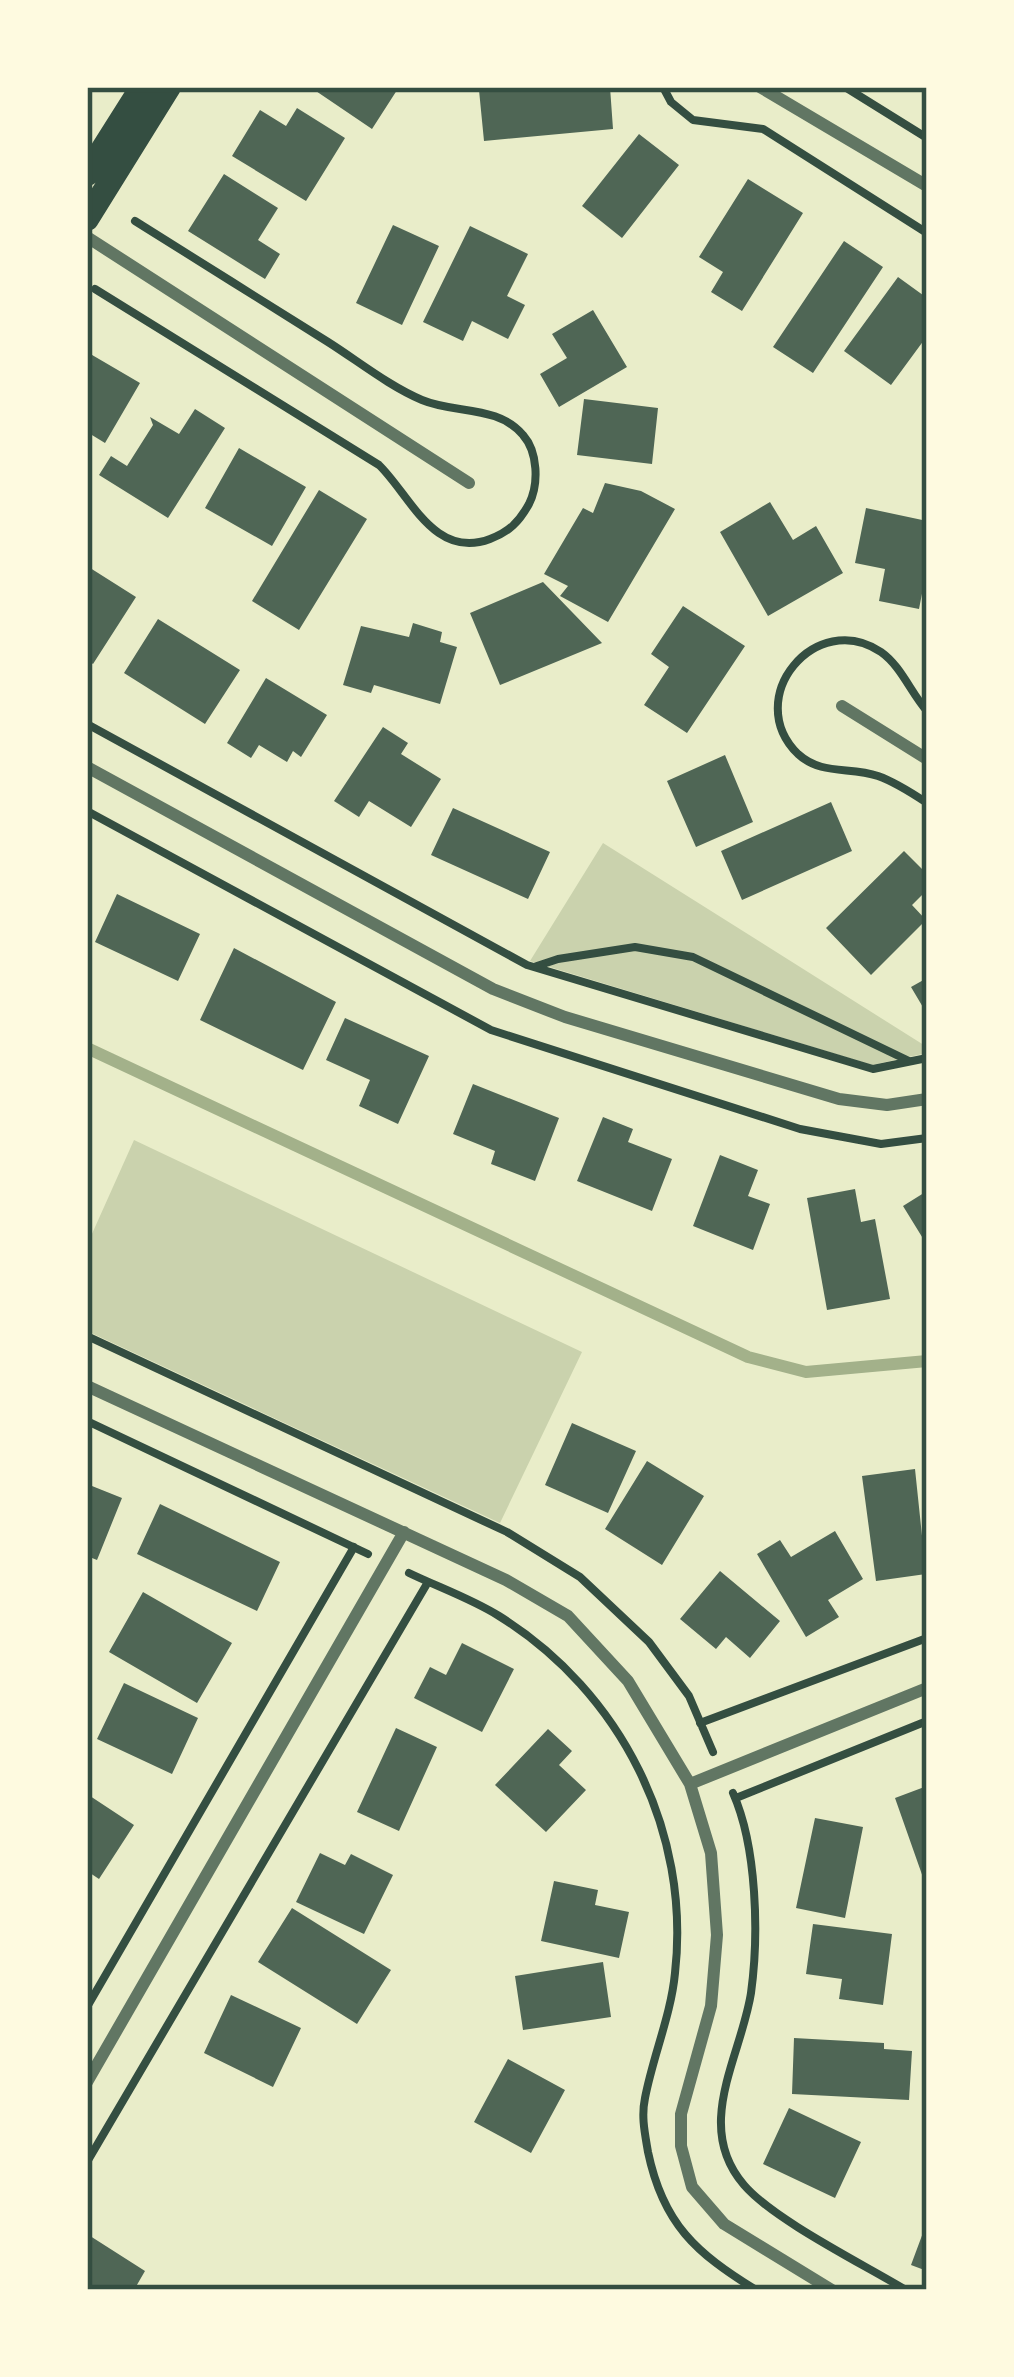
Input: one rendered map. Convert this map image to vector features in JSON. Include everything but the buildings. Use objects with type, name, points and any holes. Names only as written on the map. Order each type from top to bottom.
[{"type":"main road","points":[[87,174],[142,87]]},
{"type":"main road","points":[[87,219],[169,87]]},
{"type":"street","points":[[760,87],[927,186]]},
{"type":"street","points":[[87,238],[469,483]]},
{"type":"street","points":[[842,706],[927,759]]},
{"type":"street","points":[[87,767],[451,967],[522,1001],[839,1099],[887,1105],[927,1099]]},
{"type":"street","points":[[87,1386],[506,1580],[568,1616],[628,1682],[689,1784],[712,1853],[718,1935],[711,2006],[681,2114],[681,2146],[692,2187],[724,2224],[832,2290]]},
{"type":"street","points":[[87,2082],[404,1532]]},
{"type":"street","points":[[689,1784],[927,1688]]},
{"type":"path","points":[[663,87],[671,102],[693,120],[763,129],[927,233]]},
{"type":"path","points":[[844,87],[927,138]]},
{"type":"path","points":[[87,724],[534,967],[873,1069],[927,1058]]},
{"type":"path","points":[[534,967],[558,958],[635,947],[693,957],[911,1061]]},
{"type":"path","points":[[87,1336],[508,1532],[580,1577],[637,1629],[688,1696],[736,1798],[746,1837],[755,1912],[751,1990],[718,2119],[726,2158],[745,2186],[772,2209],[906,2290]]},
{"type":"path","points":[[87,1421],[497,1615],[545,1649],[596,1699],[651,1789],[675,1874],[675,1976],[644,2100],[643,2125],[654,2179],[672,2220],[695,2246],[756,2290]]},
{"type":"path","points":[[87,2007],[354,1547]]},
{"type":"path","points":[[87,2162],[428,1582]]},
{"type":"path","points":[[700,1723],[927,1638]]},
{"type":"path","points":[[736,1798],[927,1721]]},
{"type":"green space","points":[[603,843],[927,1047],[927,1053],[872,1065],[530,961]]},
{"type":"green space","points":[[134,1140],[582,1352],[500,1523],[87,1331],[87,1245]]},
{"type":"waterway","points":[[87,1048],[748,1357],[806,1372],[927,1361]]}]
